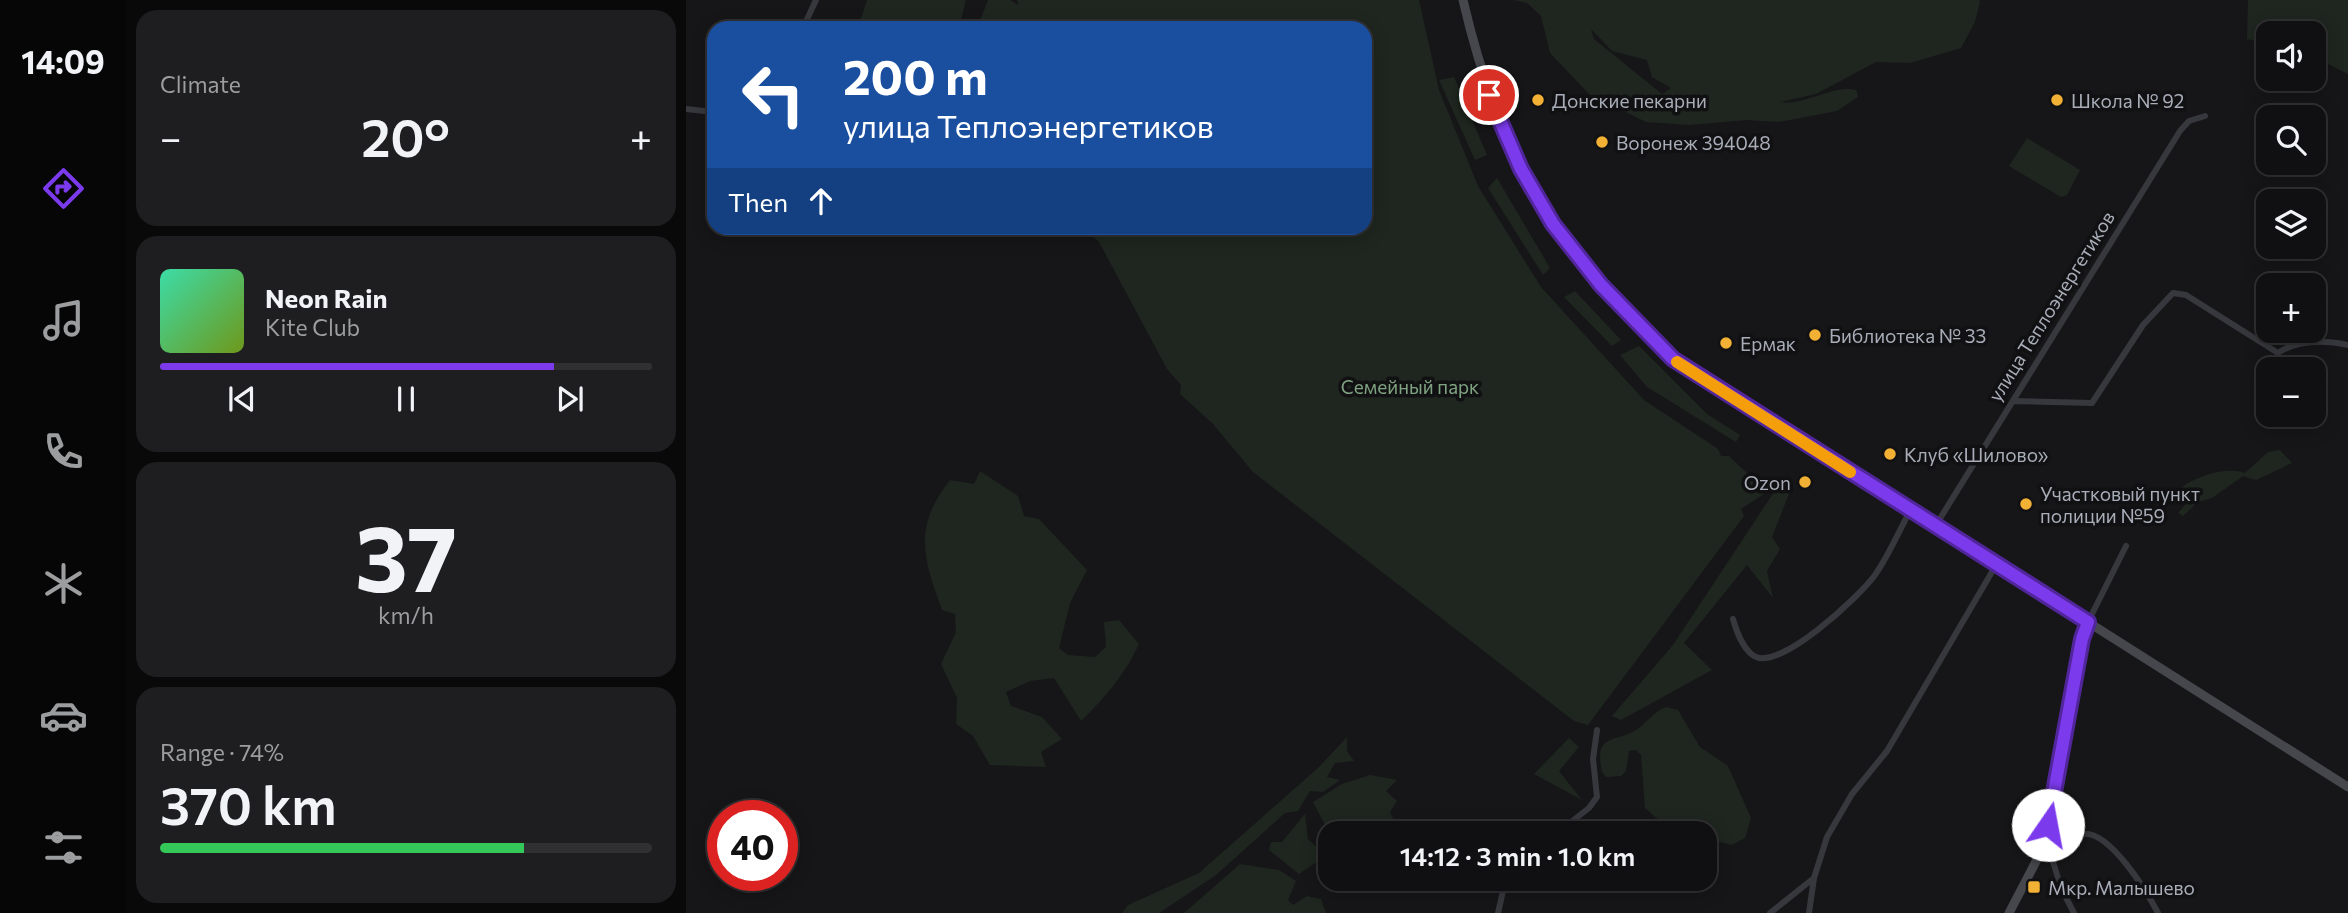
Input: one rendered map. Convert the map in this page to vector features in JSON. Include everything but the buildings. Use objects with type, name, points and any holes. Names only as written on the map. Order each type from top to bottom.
[{"type":"street","points":[[806,21],[816,0]]},
{"type":"street","points":[[1463,0],[1475,50],[1503,128],[1535,196],[1553,224],[1608,292],[1673,359],[2348,787]]},
{"type":"street","points":[[686,109],[707,110]]},
{"type":"street","name":"улица Теплоэнергетиков","points":[[1936,525],[2180,131],[2189,121],[2204,116]]},
{"type":"street","points":[[2013,401],[2092,404],[2143,325],[2173,293],[2186,295],[2278,353],[2301,343],[2332,342],[2348,345]]},
{"type":"street","points":[[1733,619],[1747,649],[1754,657],[1762,659],[1786,651],[1841,613],[1859,595],[1876,574],[1910,509]]},
{"type":"street","points":[[2010,913],[2046,852],[2082,639],[2126,546]]},
{"type":"street","points":[[1809,913],[1814,878],[1828,837],[1852,794],[1887,751],[1996,565]]},
{"type":"street","points":[[1572,821],[1589,808],[1597,797],[1593,759],[1597,730]]},
{"type":"street","points":[[2046,852],[2080,834],[2095,835],[2109,845],[2144,887],[2158,913]]},
{"type":"street","points":[[2046,852],[2074,913]]},
{"type":"street","points":[[1770,913],[1814,878]]},
{"type":"street","points":[[1498,913],[1503,891]]},
{"type":"green space","points":[[867,0],[966,0],[961,21],[860,21]]},
{"type":"green space","name":"Семейный парк","points":[[988,0],[1010,0],[1018,5],[1017,0],[1419,0],[1439,90],[1478,186],[1541,287],[1644,400],[1718,449],[1721,456],[1729,456],[1767,492],[1741,509],[1744,516],[1588,725],[1574,721],[1253,472],[1213,424],[1180,394],[1181,385],[1167,369],[1099,242],[1092,235],[1372,235],[1372,21],[980,21]]},
{"type":"green space","points":[[1514,0],[1980,2],[1975,22],[1961,48],[1910,63],[1876,62],[1816,94],[1781,102],[1800,101],[1841,89],[1857,91],[1858,97],[1837,111],[1779,122],[1746,120],[1690,125],[1646,122],[1589,94],[1550,53],[1541,16],[1527,3]],"holes":[[[1591,29],[1612,51],[1647,60],[1652,77],[1671,88],[1662,94],[1594,39]]]},
{"type":"green space","points":[[2248,0],[2348,0],[2348,74],[2326,61],[2326,21],[2256,21],[2256,41],[2247,39]]},
{"type":"green space","points":[[1454,77],[1487,155],[1475,160],[1439,80]]},
{"type":"green space","points":[[2027,138],[2080,170],[2067,195],[2061,197],[2009,166]]},
{"type":"green space","points":[[1497,178],[1550,268],[1543,275],[1488,188]]},
{"type":"green space","points":[[1575,291],[1621,340],[1612,346],[1564,297]]},
{"type":"green space","points":[[1639,346],[1707,414],[1740,435],[1736,442],[1647,387],[1620,355]]},
{"type":"green space","points":[[2280,450],[2292,463],[2256,480],[2243,476],[2212,498],[2198,502],[2183,516],[2178,513],[2197,491],[2182,496],[2173,503],[2169,500],[2183,486],[2204,476],[2226,471],[2245,473],[2268,452]]},
{"type":"green space","points":[[980,471],[1018,496],[1024,516],[1039,519],[1087,570],[1070,603],[1059,648],[1068,655],[1095,657],[1106,647],[1104,622],[1119,620],[1139,644],[1114,685],[1081,721],[1054,678],[1030,681],[1006,692],[1011,706],[1042,717],[1062,739],[1041,752],[1046,767],[990,765],[973,736],[956,724],[957,698],[941,664],[956,632],[955,614],[942,610],[935,591],[926,558],[926,528],[938,497],[950,480],[974,484]]},
{"type":"green space","points":[[1778,486],[1791,489],[1772,537],[1780,549],[1767,571],[1773,598],[1747,565],[1684,643],[1712,670],[1621,720],[1612,716],[1673,645]]},
{"type":"green space","points":[[1666,707],[1678,710],[1700,747],[1728,766],[1751,818],[1745,838],[1732,845],[1717,841],[1717,821],[1661,821],[1657,818],[1645,808],[1641,755],[1636,750],[1629,751],[1626,771],[1621,776],[1606,777],[1602,772],[1600,759],[1604,744],[1631,733]]},
{"type":"green space","points":[[1347,737],[1347,751],[1354,761],[1335,763],[1327,777],[1340,780],[1323,792],[1310,791],[1298,811],[1285,813],[1216,875],[1159,913],[1122,913],[1128,905],[1199,873],[1319,767]]},
{"type":"green space","points":[[1569,738],[1579,747],[1559,771],[1582,800],[1534,774]]},
{"type":"green space","points":[[1370,775],[1397,780],[1386,791],[1397,801],[1390,812],[1394,821],[1323,821],[1313,802],[1342,784]]},
{"type":"green space","points":[[1305,814],[1308,839],[1318,849],[1318,865],[1315,863],[1299,874],[1269,850],[1271,842],[1282,842]]},
{"type":"green space","points":[[1240,864],[1279,870],[1296,881],[1288,900],[1293,905],[1307,896],[1321,899],[1326,913],[1184,913]]},
{"type":"slow traffic","points":[[1677,362],[1850,472]]},
{"type":"place","name":"Донские пекарни","points":[[1538,100]]},
{"type":"place","name":"Школа № 92","points":[[2057,100]]},
{"type":"place","name":"Воронеж 394048","points":[[1602,142]]},
{"type":"place","name":"Библиотека № 33","points":[[1815,335]]},
{"type":"place","name":"Ермак","points":[[1726,343]]},
{"type":"place","name":"Клуб «Шилово»","points":[[1890,454]]},
{"type":"place","name":"Ozon","points":[[1805,482]]},
{"type":"place","name":"Участковый пункт полиции №59","points":[[2026,504]]},
{"type":"place","name":"Мкр. Малышево","points":[[2034,887]]},
{"type":"route","points":[[1489,95],[1521,169],[1553,224],[1601,285],[1673,359],[2088,622],[2082,639],[2048,825]]}]
